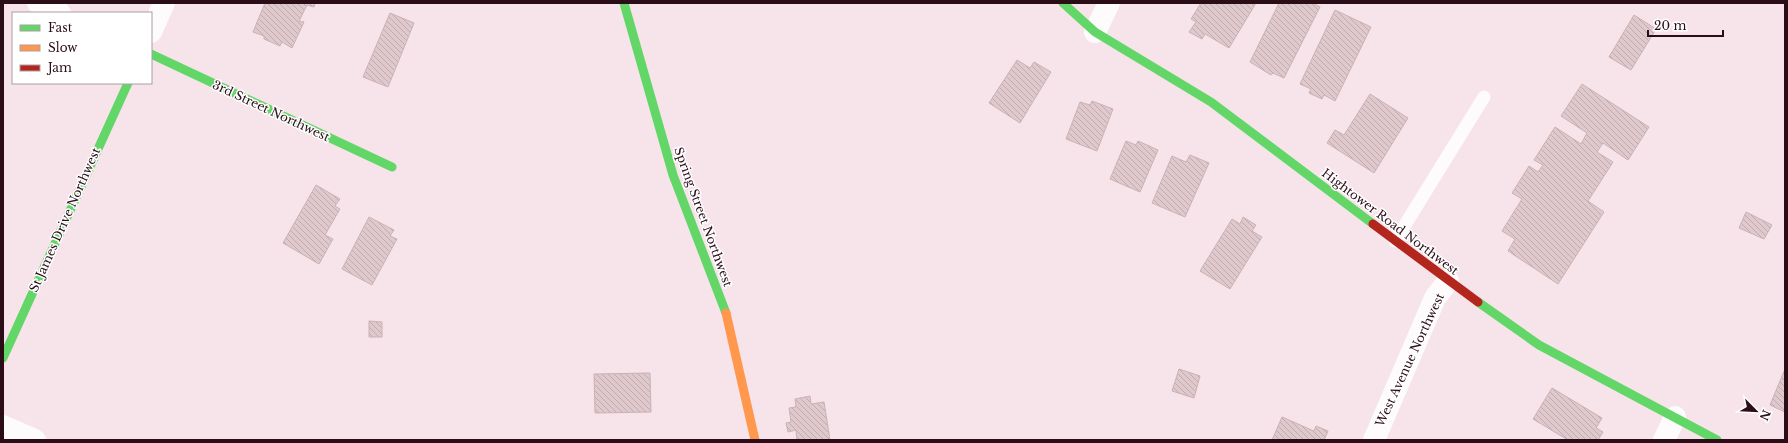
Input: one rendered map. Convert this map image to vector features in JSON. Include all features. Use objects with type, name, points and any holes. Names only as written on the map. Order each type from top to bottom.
[{"type":"street","points":[[38,3],[58,12]]},
{"type":"street","points":[[152,30],[164,3]]},
{"type":"street","name":"Spring Street Northwest","points":[[624,3],[673,175],[726,313],[755,440]]},
{"type":"street","name":"Hightower Road Northwest","points":[[1063,3],[1095,32],[1211,102],[1448,281],[1539,345],[1717,440]]},
{"type":"street","points":[[1095,32],[1109,3]]},
{"type":"street","name":"3rd Street Northwest","points":[[152,54],[392,167]]},
{"type":"street","name":"St James Drive Northwest","points":[[3,358],[128,84]]},
{"type":"street","name":"West Avenue Northwest","points":[[1374,440],[1435,298],[1448,281]]},
{"type":"street","points":[[1664,440],[1675,417]]},
{"type":"street","points":[[3,426],[35,440]]},
{"type":"lane","points":[[1395,241],[1484,97]]},
{"type":"building","points":[[265,3],[315,3],[314,7],[307,5],[299,21],[304,22],[292,48],[282,42],[280,46],[264,39],[264,36],[253,32]]},
{"type":"building","points":[[1201,3],[1256,3],[1229,48],[1205,34],[1202,39],[1189,32],[1196,22],[1191,19]]},
{"type":"building","points":[[1279,3],[1313,3],[1320,7],[1284,78],[1273,73],[1271,75],[1250,62]]},
{"type":"building","points":[[1335,10],[1371,27],[1335,101],[1324,95],[1322,99],[1309,93],[1311,89],[1300,84]]},
{"type":"building","points":[[390,13],[414,23],[388,87],[363,77]]},
{"type":"building","points":[[1634,15],[1656,29],[1631,70],[1609,57]]},
{"type":"building","points":[[1017,60],[1030,68],[1034,62],[1051,72],[1020,123],[989,103]]},
{"type":"building","points":[[1582,84],[1649,127],[1628,160],[1603,143],[1597,152],[1613,162],[1588,201],[1604,212],[1558,284],[1508,251],[1515,239],[1502,231],[1522,199],[1512,193],[1529,166],[1538,172],[1543,165],[1534,160],[1555,127],[1581,144],[1587,133],[1561,116]]},
{"type":"building","points":[[1370,94],[1408,118],[1374,173],[1327,143],[1335,130],[1344,135]]},
{"type":"building","points":[[1092,101],[1113,109],[1097,151],[1066,139],[1080,102],[1090,105]]},
{"type":"building","points":[[1126,141],[1136,145],[1138,141],[1158,150],[1140,192],[1110,179]]},
{"type":"building","points":[[1190,155],[1209,163],[1185,217],[1152,203],[1172,156],[1186,162]]},
{"type":"building","points":[[316,185],[340,199],[335,206],[340,209],[325,235],[333,239],[319,264],[283,243]]},
{"type":"building","points":[[1746,212],[1772,225],[1764,239],[1739,228]]},
{"type":"building","points":[[369,217],[394,230],[390,236],[397,239],[372,285],[342,269]]},
{"type":"building","points":[[1243,217],[1256,225],[1252,231],[1262,237],[1230,289],[1200,271],[1232,219],[1240,224]]},
{"type":"building","points":[[369,321],[382,322],[382,337],[369,337]]},
{"type":"building","points":[[1179,369],[1200,376],[1194,398],[1172,391]]},
{"type":"building","points":[[1785,369],[1785,412],[1770,405]]},
{"type":"building","points":[[650,373],[651,412],[595,413],[594,374]]},
{"type":"building","points":[[1552,388],[1602,418],[1596,428],[1603,432],[1598,440],[1568,440],[1533,419]]},
{"type":"building","points":[[810,396],[811,404],[824,402],[830,440],[797,440],[796,430],[788,432],[786,423],[791,422],[789,408],[796,407],[795,399]]},
{"type":"building","points":[[1282,417],[1314,431],[1316,426],[1328,431],[1324,440],[1272,440]]},
{"type":"traffic: fast","points":[[624,3],[673,175],[726,313]]},
{"type":"traffic: fast","points":[[1063,3],[1095,32],[1211,102],[1373,224]]},
{"type":"traffic: fast","points":[[152,54],[392,167]]},
{"type":"traffic: fast","points":[[3,358],[128,84]]},
{"type":"traffic: fast","points":[[1478,302],[1539,345],[1717,440]]},
{"type":"traffic: slow","points":[[726,313],[755,440]]},
{"type":"traffic: jam","points":[[1373,224],[1478,302]]}]
